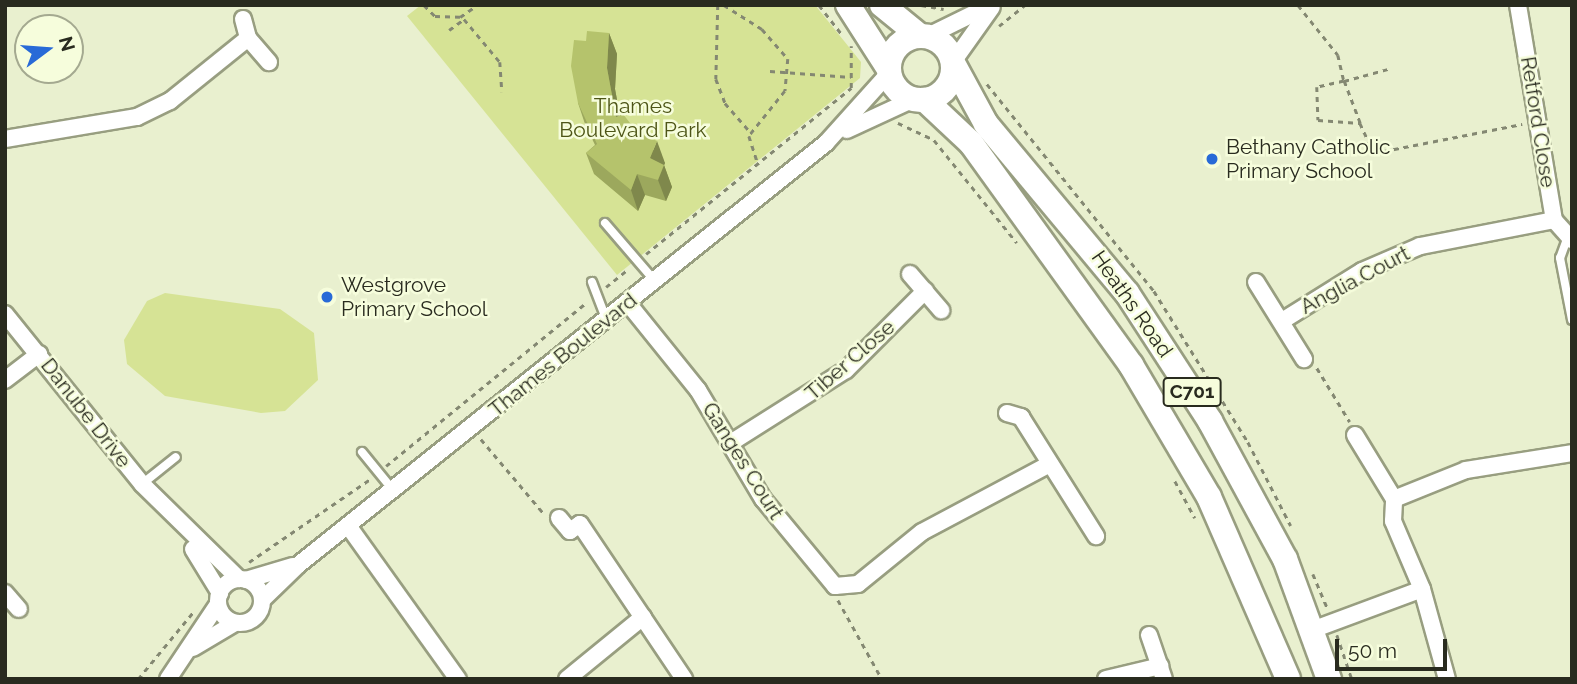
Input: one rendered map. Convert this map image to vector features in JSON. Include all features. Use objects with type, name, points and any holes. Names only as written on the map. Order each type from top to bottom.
[{"type":"main road","name":"C701","points":[[848,5],[899,91],[920,99]]},
{"type":"main road","name":"C701","points":[[882,5],[924,36],[944,45],[953,63]]},
{"type":"main road","points":[[889,71],[902,42],[924,36]]},
{"type":"main road","points":[[920,99],[944,91],[953,63]]},
{"type":"main road","name":"Heaths Road","points":[[953,63],[986,124],[1088,242],[1182,376],[1269,528],[1312,630],[1329,679]]},
{"type":"main road","name":"Heaths Road","points":[[920,99],[971,143],[1131,365],[1209,497],[1288,679]]},
{"type":"main road","points":[[1279,655],[1286,642],[1312,630]]},
{"type":"street","points":[[924,36],[993,5]]},
{"type":"street","points":[[953,63],[993,5]]},
{"type":"street","name":"Retford Close","points":[[1518,5],[1553,219],[1567,238]]},
{"type":"street","points":[[243,19],[248,38],[269,62]]},
{"type":"street","points":[[5,139],[137,117],[170,101],[248,38]]},
{"type":"street","name":"Thames Boulevard","points":[[235,623],[254,619],[262,600],[299,565],[825,143],[889,71]]},
{"type":"street","name":"Thames Boulevard","points":[[825,143],[920,99]]},
{"type":"street","name":"Anglia Court","points":[[1282,321],[1362,271],[1420,246],[1553,219]]},
{"type":"street","points":[[910,274],[941,310]]},
{"type":"street","name":"Anglia Court","points":[[1256,282],[1304,359]]},
{"type":"street","name":"Tiber Close","points":[[732,442],[846,370],[925,291]]},
{"type":"street","name":"Ganges Court","points":[[627,302],[732,442],[763,499],[840,587]]},
{"type":"street","name":"Danube Drive","points":[[5,314],[142,484],[215,561],[242,580],[262,600]]},
{"type":"street","points":[[5,380],[39,354]]},
{"type":"street","points":[[1007,414],[1028,418],[1050,464],[1097,536]]},
{"type":"street","points":[[1355,435],[1394,499],[1393,521],[1422,589],[1447,679]]},
{"type":"street","points":[[1394,499],[1466,470],[1572,453]]},
{"type":"street","points":[[840,587],[862,582],[922,532],[1050,464]]},
{"type":"street","name":"Danube Drive","points":[[168,512],[213,599],[235,623]]},
{"type":"street","points":[[559,518],[570,531],[580,524],[684,679]]},
{"type":"street","points":[[349,527],[458,679]]},
{"type":"street","name":"Thames Boulevard","points":[[213,599],[242,580],[299,565]]},
{"type":"street","points":[[1312,630],[1422,589]]},
{"type":"street","points":[[5,593],[19,610]]},
{"type":"street","points":[[168,679],[191,650],[213,599]]},
{"type":"street","points":[[567,679],[643,617]]},
{"type":"street","points":[[191,650],[235,623]]},
{"type":"street","points":[[1106,679],[1162,672],[1149,635]]},
{"type":"lane","points":[[605,223],[641,258],[654,280]]},
{"type":"lane","points":[[1567,238],[1560,258],[1572,320]]},
{"type":"lane","points":[[592,282],[606,319]]},
{"type":"lane","points":[[362,452],[394,491]]},
{"type":"lane","points":[[142,484],[176,457]]},
{"type":"path","points":[[424,5],[435,16],[460,17],[500,62],[502,92]]},
{"type":"path","points":[[449,30],[460,17],[477,5]]},
{"type":"path","points":[[718,5],[716,79],[725,103],[751,133]]},
{"type":"path","points":[[724,5],[774,40],[789,59],[785,91],[751,133],[748,148],[758,163]]},
{"type":"path","points":[[215,561],[223,555],[248,563],[379,472],[851,88],[851,46],[819,5]]},
{"type":"path","points":[[921,5],[948,10]]},
{"type":"path","points":[[989,34],[1025,5]]},
{"type":"path","points":[[1298,5],[1338,55],[1344,80],[1374,153],[1522,124]]},
{"type":"path","points":[[1360,123],[1318,120],[1317,87],[1388,69]]},
{"type":"path","points":[[770,71],[851,77]]},
{"type":"path","points":[[981,75],[988,103]]},
{"type":"path","points":[[889,118],[934,140],[1023,250]]},
{"type":"path","points":[[1304,359],[1330,384],[1355,435]]},
{"type":"path","points":[[480,438],[541,511],[570,531]]},
{"type":"path","points":[[1173,477],[1197,521]]},
{"type":"path","points":[[840,587],[838,603],[882,679]]},
{"type":"path","points":[[138,679],[213,599]]},
{"type":"green space","name":"Thames Boulevard Park","points":[[421,5],[815,5],[861,62],[860,78],[617,275],[407,16]]},
{"type":"green space","points":[[165,293],[280,309],[314,333],[318,380],[285,411],[261,413],[165,396],[127,364],[124,340],[147,301]]},
{"type":"building","points":[[587,31],[609,33],[607,68],[616,117],[623,114],[637,132],[657,141],[650,158],[664,165],[658,180],[637,174],[631,190],[586,153],[597,144],[578,103],[571,66],[574,40],[586,41]]},
{"type":"place","name":"Bethany Catholic Primary School","points":[[1212,159]]},
{"type":"place","name":"Westgrove Primary School","points":[[327,297]]}]
